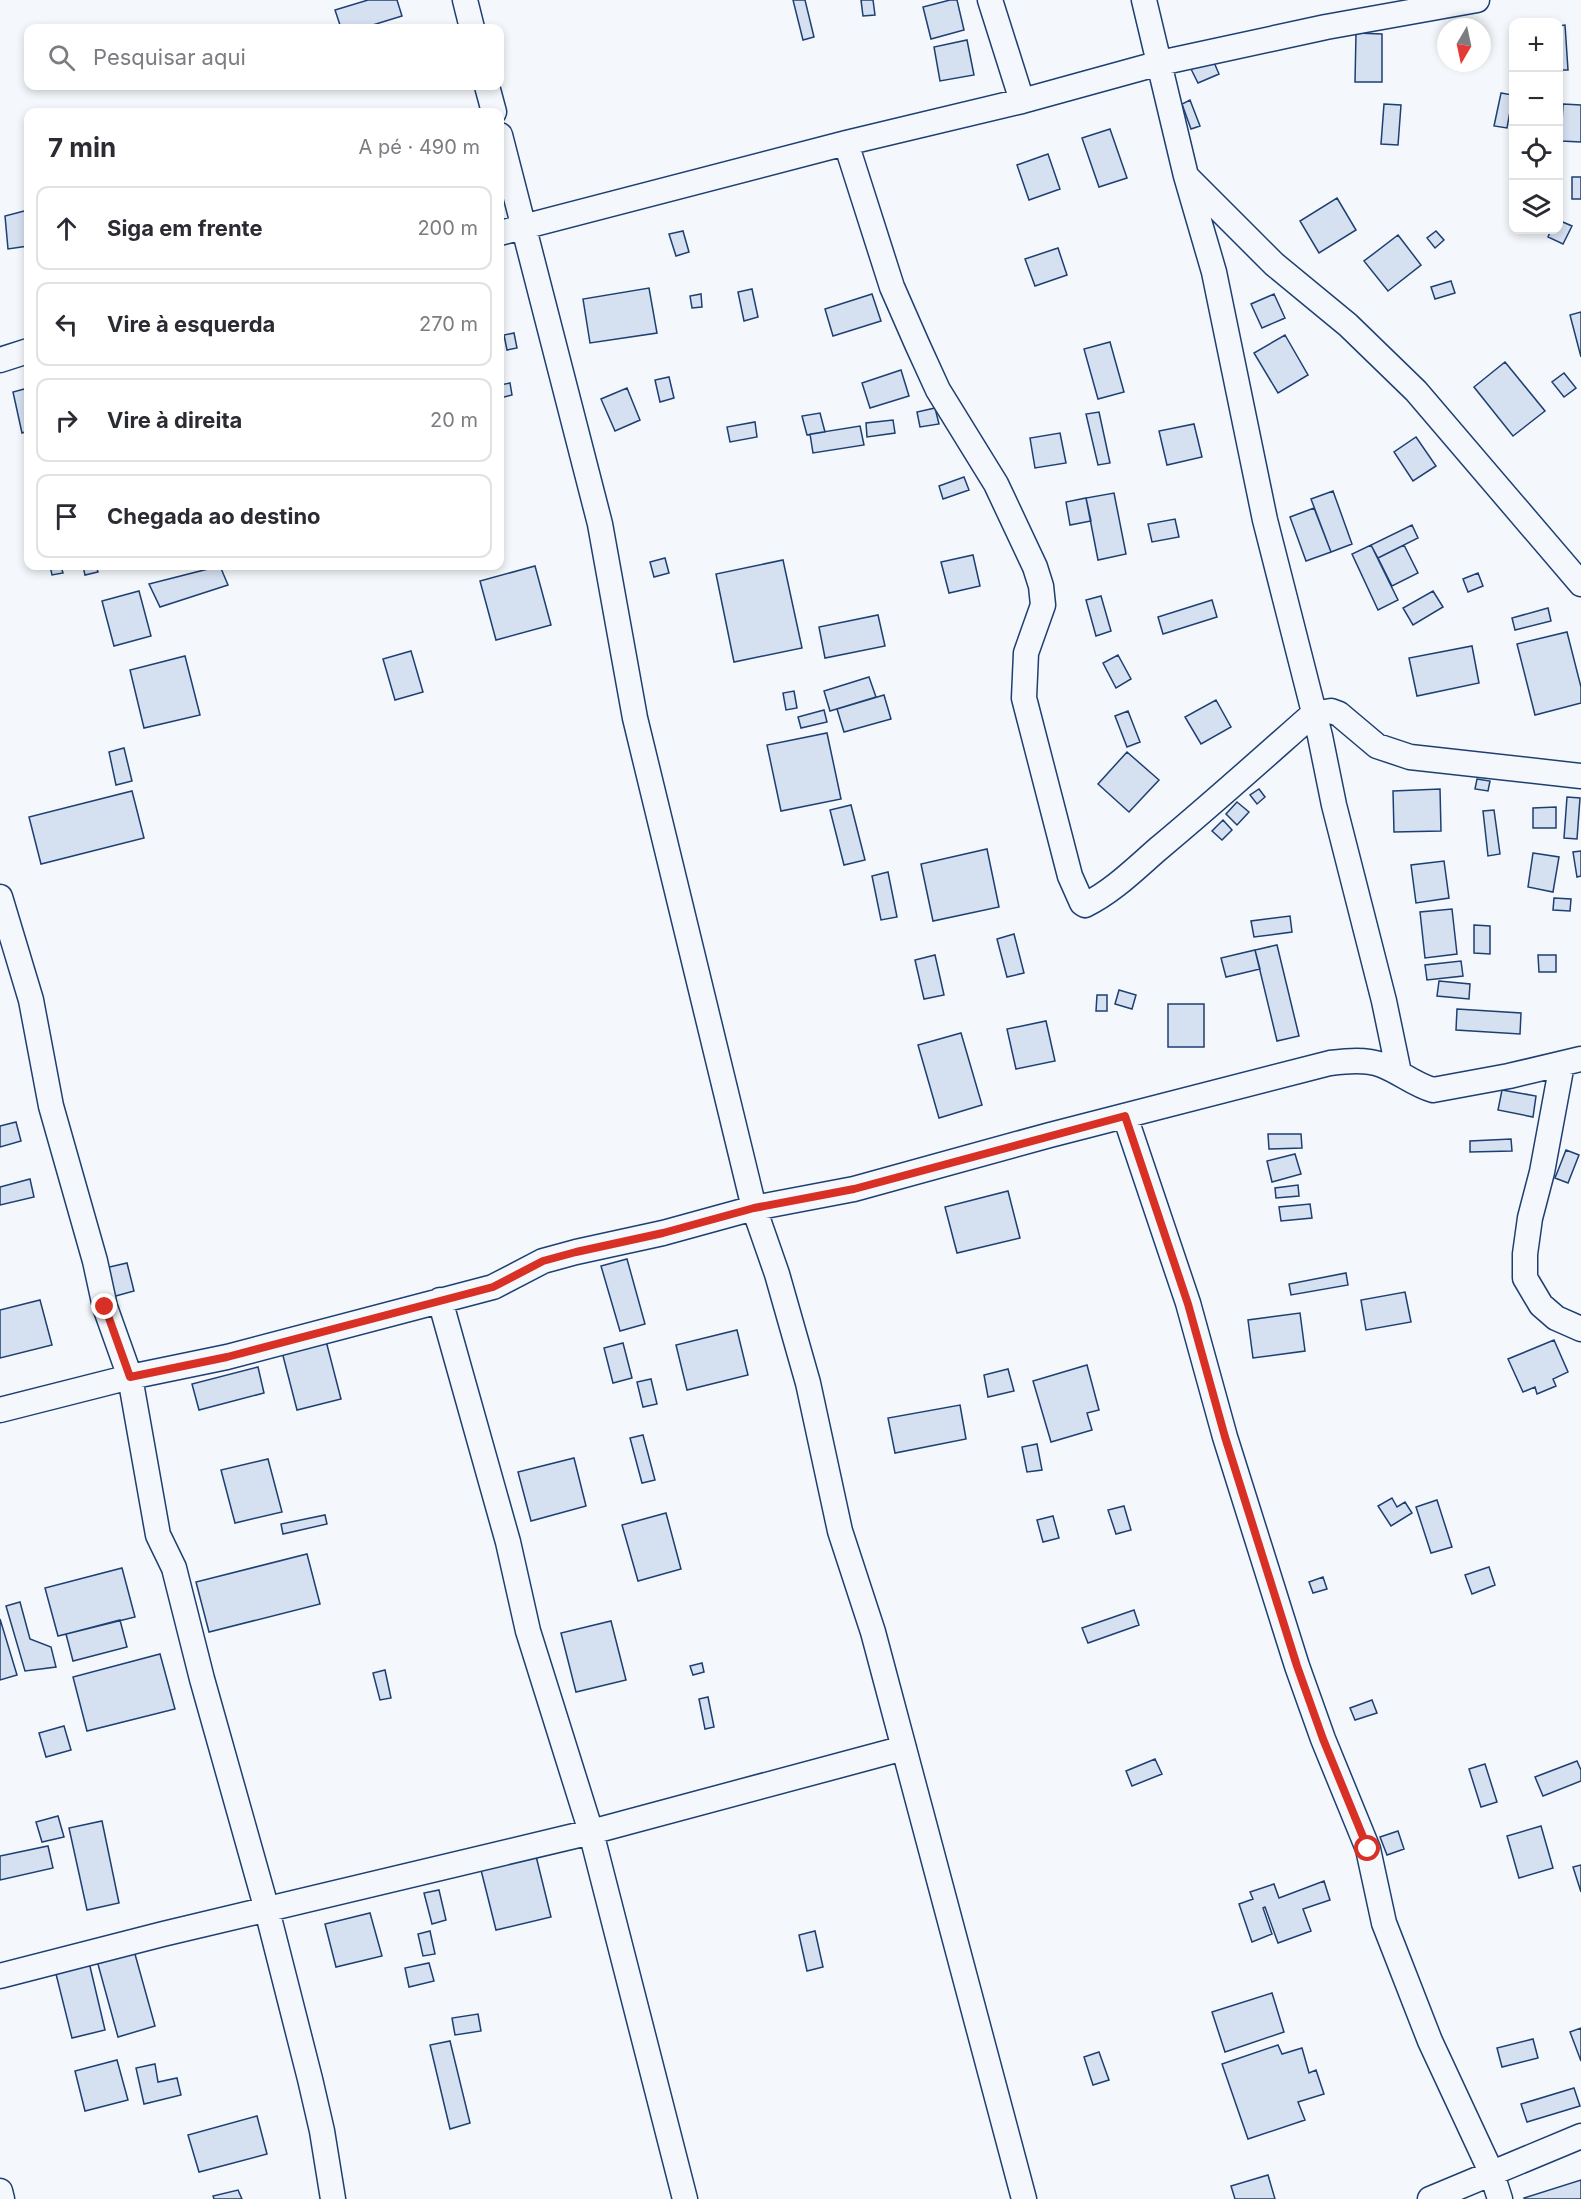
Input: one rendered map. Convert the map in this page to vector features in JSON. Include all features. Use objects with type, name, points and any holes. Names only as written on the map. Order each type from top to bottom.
[{"type":"street","points":[[465,0],[471,24]]},
{"type":"street","points":[[990,0],[1022,101]]},
{"type":"street","points":[[1144,0],[1186,177],[1214,272],[1265,520],[1384,1001],[1399,1073]]},
{"type":"street","points":[[504,232],[846,143],[1022,101],[1160,63],[1326,27],[1477,0]]},
{"type":"street","points":[[488,90],[493,108]]},
{"type":"street","points":[[846,143],[892,287],[917,344],[938,390],[996,484],[1035,567],[1041,586],[1043,604],[1026,653],[1024,698],[1070,876],[1082,903],[1085,905],[1114,886],[1199,815],[1313,714],[1331,711],[1339,714],[1377,746],[1410,757],[1581,776]]},
{"type":"street","points":[[504,150],[600,524],[635,718],[754,1208],[777,1274],[808,1383],[840,1531],[873,1632],[1024,2199]]},
{"type":"street","points":[[1186,177],[1274,264],[1348,325],[1416,391],[1581,584]]},
{"type":"street","points":[[0,360],[24,352]]},
{"type":"street","points":[[0,897],[31,1000],[51,1106],[95,1261],[105,1307],[130,1377],[158,1535],[174,1568],[202,1679],[267,1910],[322,2131],[333,2199]]},
{"type":"street","points":[[0,1410],[130,1377],[227,1357],[493,1287],[543,1261],[663,1233],[754,1208],[854,1189],[1330,1063],[1353,1061],[1372,1062],[1399,1073],[1421,1087],[1442,1090],[1571,1061],[1530,1218],[1525,1254],[1525,1278],[1541,1305],[1556,1318],[1581,1329]]},
{"type":"street","points":[[1125,1116],[1188,1304],[1225,1437],[1293,1655],[1323,1739],[1368,1849],[1384,1923],[1430,2041],[1491,2174],[1500,2199]]},
{"type":"street","points":[[440,1300],[507,1542],[528,1631],[591,1832],[685,2199]]},
{"type":"street","points":[[0,1976],[591,1832],[904,1748]]},
{"type":"street","points":[[1430,2199],[1581,2136]]},
{"type":"street","points":[[0,2191],[2,2199]]},
{"type":"building","points":[[368,0],[397,0],[402,16],[376,24],[340,24],[335,10]]},
{"type":"building","points":[[793,0],[805,0],[814,37],[803,40]]},
{"type":"building","points":[[861,0],[873,0],[875,15],[863,16]]},
{"type":"building","points":[[957,0],[964,30],[931,39],[923,7]]},
{"type":"building","points":[[1563,25],[1565,25],[1568,70],[1563,70]]},
{"type":"building","points":[[1356,33],[1382,34],[1382,82],[1355,82]]},
{"type":"building","points":[[967,40],[974,75],[940,81],[934,47]]},
{"type":"building","points":[[1213,60],[1219,74],[1198,83],[1191,69]]},
{"type":"building","points":[[1501,93],[1509,94],[1507,128],[1494,126]]},
{"type":"building","points":[[1190,100],[1200,126],[1191,129],[1182,104]]},
{"type":"building","points":[[1384,104],[1401,105],[1398,145],[1381,144]]},
{"type":"building","points":[[1563,104],[1581,105],[1581,142],[1563,141]]},
{"type":"building","points":[[1110,129],[1127,178],[1099,187],[1082,138]]},
{"type":"building","points":[[1048,154],[1060,189],[1029,200],[1017,165]]},
{"type":"building","points":[[1572,177],[1581,177],[1581,199],[1572,199]]},
{"type":"building","points":[[1337,198],[1356,230],[1319,253],[1300,221]]},
{"type":"building","points":[[24,211],[24,247],[8,249],[5,216]]},
{"type":"building","points":[[1563,222],[1572,226],[1563,244],[1548,237],[1549,234],[1563,234]]},
{"type":"building","points":[[683,231],[689,252],[676,256],[669,234]]},
{"type":"building","points":[[1436,231],[1444,240],[1435,248],[1427,238]]},
{"type":"building","points":[[1398,235],[1421,265],[1388,291],[1364,261]]},
{"type":"building","points":[[1058,248],[1067,275],[1035,286],[1025,259]]},
{"type":"building","points":[[1451,281],[1455,293],[1435,299],[1431,287]]},
{"type":"building","points":[[649,288],[657,333],[590,343],[583,299]]},
{"type":"building","points":[[752,289],[758,317],[744,321],[738,292]]},
{"type":"building","points":[[701,294],[702,307],[692,308],[690,296]]},
{"type":"building","points":[[872,294],[881,321],[833,336],[825,309]]},
{"type":"building","points":[[1274,294],[1285,318],[1262,328],[1251,304]]},
{"type":"building","points":[[1581,312],[1581,357],[1570,315]]},
{"type":"building","points":[[514,333],[517,348],[507,350],[504,335]]},
{"type":"building","points":[[1285,335],[1308,375],[1278,393],[1254,353]]},
{"type":"building","points":[[1110,342],[1124,392],[1098,399],[1084,349]]},
{"type":"building","points":[[1505,362],[1545,411],[1513,436],[1474,387]]},
{"type":"building","points":[[901,370],[909,396],[870,408],[862,383]]},
{"type":"building","points":[[1564,373],[1576,388],[1564,397],[1552,382]]},
{"type":"building","points":[[669,377],[674,398],[660,402],[655,380]]},
{"type":"building","points":[[510,383],[512,395],[504,397],[504,384]]},
{"type":"building","points":[[627,388],[640,420],[615,431],[601,399]]},
{"type":"building","points":[[24,389],[24,432],[22,433],[13,392]]},
{"type":"building","points":[[935,408],[939,424],[920,427],[917,412]]},
{"type":"building","points":[[1099,412],[1110,463],[1098,465],[1086,414]]},
{"type":"building","points":[[820,413],[825,432],[807,435],[802,416]]},
{"type":"building","points":[[893,420],[895,433],[867,437],[866,423]]},
{"type":"building","points":[[755,422],[757,437],[730,442],[727,427]]},
{"type":"building","points":[[1194,424],[1202,457],[1167,465],[1159,431]]},
{"type":"building","points":[[860,426],[864,445],[813,453],[810,434]]},
{"type":"building","points":[[1060,433],[1066,463],[1035,468],[1030,438]]},
{"type":"building","points":[[1416,437],[1436,466],[1413,481],[1394,452]]},
{"type":"building","points":[[964,477],[969,490],[943,499],[939,486]]},
{"type":"building","points":[[1333,491],[1352,544],[1331,552],[1311,499]]},
{"type":"building","points":[[1114,493],[1126,554],[1098,560],[1086,498]]},
{"type":"building","points":[[1086,498],[1091,521],[1070,525],[1066,502]]},
{"type":"building","points":[[1314,508],[1331,552],[1306,561],[1290,517]]},
{"type":"building","points":[[1175,519],[1179,537],[1152,542],[1148,524]]},
{"type":"building","points":[[1412,525],[1418,538],[1378,558],[1371,545]]},
{"type":"building","points":[[1371,545],[1398,600],[1378,610],[1352,554]]},
{"type":"building","points":[[1404,545],[1418,573],[1392,586],[1378,558]]},
{"type":"building","points":[[973,555],[980,586],[949,593],[941,562]]},
{"type":"building","points":[[665,558],[669,573],[654,577],[650,562]]},
{"type":"building","points":[[783,560],[802,648],[734,662],[716,574]]},
{"type":"building","points":[[535,566],[551,625],[496,640],[480,581]]},
{"type":"building","points":[[51,570],[62,570],[63,573],[52,575]]},
{"type":"building","points":[[84,570],[97,570],[98,572],[85,575]]},
{"type":"building","points":[[204,570],[222,570],[228,585],[160,607],[149,584]]},
{"type":"building","points":[[1478,573],[1483,586],[1468,592],[1463,579]]},
{"type":"building","points":[[139,591],[151,636],[114,646],[102,601]]},
{"type":"building","points":[[1433,591],[1443,607],[1413,625],[1403,608]]},
{"type":"building","points":[[1101,596],[1111,631],[1096,636],[1086,600]]},
{"type":"building","points":[[1212,600],[1217,617],[1163,634],[1158,617]]},
{"type":"building","points":[[1548,608],[1551,621],[1515,630],[1512,618]]},
{"type":"building","points":[[878,615],[885,646],[825,658],[819,627]]},
{"type":"building","points":[[1567,632],[1581,687],[1581,703],[1535,715],[1517,644]]},
{"type":"building","points":[[1472,646],[1479,683],[1417,696],[1409,658]]},
{"type":"building","points":[[411,651],[423,692],[395,700],[383,659]]},
{"type":"building","points":[[1118,655],[1131,679],[1116,688],[1103,663]]},
{"type":"building","points":[[185,656],[200,715],[144,728],[130,670]]},
{"type":"building","points":[[869,677],[876,697],[830,711],[824,691]]},
{"type":"building","points":[[794,691],[797,708],[786,710],[783,693]]},
{"type":"building","points":[[884,695],[891,719],[844,732],[837,709]]},
{"type":"building","points":[[1216,700],[1231,727],[1201,744],[1185,717]]},
{"type":"building","points":[[824,710],[827,722],[801,728],[798,717]]},
{"type":"building","points":[[1128,711],[1140,742],[1127,747],[1115,716]]},
{"type":"building","points":[[827,733],[841,799],[781,811],[767,745]]},
{"type":"building","points":[[124,748],[132,781],[116,785],[109,752]]},
{"type":"building","points":[[1127,752],[1159,780],[1129,812],[1098,784]]},
{"type":"building","points":[[1477,779],[1490,781],[1488,791],[1475,789]]},
{"type":"building","points":[[1259,789],[1265,797],[1257,804],[1250,795]]},
{"type":"building","points":[[1440,789],[1441,831],[1394,832],[1393,791]]},
{"type":"building","points":[[132,791],[144,838],[41,864],[29,817]]},
{"type":"building","points":[[1567,797],[1580,798],[1577,839],[1564,838]]},
{"type":"building","points":[[1237,802],[1249,812],[1237,825],[1226,814]]},
{"type":"building","points":[[851,805],[865,860],[844,865],[830,810]]},
{"type":"building","points":[[1556,807],[1556,828],[1533,828],[1533,808]]},
{"type":"building","points":[[1494,810],[1500,854],[1488,856],[1483,811]]},
{"type":"building","points":[[1223,820],[1232,830],[1222,840],[1212,831]]},
{"type":"building","points":[[987,849],[999,907],[933,921],[921,864]]},
{"type":"building","points":[[1581,851],[1581,876],[1577,877],[1573,852]]},
{"type":"building","points":[[1533,853],[1559,857],[1553,892],[1528,887]]},
{"type":"building","points":[[1444,861],[1449,898],[1416,903],[1411,865]]},
{"type":"building","points":[[888,872],[897,917],[881,920],[872,876]]},
{"type":"building","points":[[1554,898],[1571,899],[1570,911],[1553,910]]},
{"type":"building","points":[[1452,909],[1457,954],[1425,958],[1420,912]]},
{"type":"building","points":[[1290,916],[1292,932],[1254,937],[1251,921]]},
{"type":"building","points":[[1474,925],[1490,926],[1490,954],[1474,953]]},
{"type":"building","points":[[1014,934],[1024,973],[1007,977],[997,939]]},
{"type":"building","points":[[1277,945],[1299,1036],[1277,1041],[1255,950]]},
{"type":"building","points":[[1255,950],[1260,969],[1226,977],[1221,958]]},
{"type":"building","points":[[935,955],[944,995],[924,999],[915,960]]},
{"type":"building","points":[[1538,955],[1556,955],[1556,972],[1539,972]]},
{"type":"building","points":[[1461,961],[1463,976],[1427,980],[1425,965]]},
{"type":"building","points":[[1439,981],[1470,984],[1469,999],[1437,996]]},
{"type":"building","points":[[1119,990],[1136,995],[1132,1009],[1115,1004]]},
{"type":"building","points":[[1097,995],[1107,995],[1107,1011],[1096,1011]]},
{"type":"building","points":[[1168,1004],[1204,1004],[1204,1047],[1168,1047]]},
{"type":"building","points":[[1457,1009],[1521,1013],[1520,1034],[1456,1030]]},
{"type":"building","points":[[1046,1021],[1055,1061],[1016,1069],[1007,1029]]},
{"type":"building","points":[[961,1033],[982,1105],[939,1118],[918,1045]]},
{"type":"building","points":[[1502,1090],[1536,1096],[1533,1117],[1498,1110]]},
{"type":"building","points":[[16,1122],[21,1141],[0,1147],[0,1126]]},
{"type":"building","points":[[1268,1134],[1301,1134],[1302,1148],[1269,1149]]},
{"type":"building","points":[[1511,1139],[1512,1151],[1470,1152],[1470,1141]]},
{"type":"building","points":[[1566,1150],[1579,1155],[1568,1183],[1555,1178]]},
{"type":"building","points":[[1295,1154],[1301,1174],[1272,1182],[1267,1161]]},
{"type":"building","points":[[30,1179],[34,1197],[0,1205],[0,1187]]},
{"type":"building","points":[[1298,1185],[1299,1196],[1276,1198],[1275,1188]]},
{"type":"building","points":[[1008,1191],[1020,1238],[957,1253],[945,1207]]},
{"type":"building","points":[[1310,1204],[1312,1218],[1281,1221],[1279,1207]]},
{"type":"building","points":[[627,1259],[645,1324],[620,1331],[601,1266]]},
{"type":"building","points":[[127,1263],[134,1291],[112,1297],[105,1268]]},
{"type":"building","points":[[1346,1273],[1348,1285],[1291,1295],[1289,1284]]},
{"type":"building","points":[[1405,1292],[1411,1322],[1366,1330],[1361,1300]]},
{"type":"building","points":[[40,1300],[52,1345],[0,1358],[0,1310]]},
{"type":"building","points":[[1300,1313],[1305,1351],[1253,1358],[1248,1320]]},
{"type":"building","points":[[737,1330],[748,1375],[687,1390],[676,1345]]},
{"type":"building","points":[[325,1337],[341,1399],[297,1410],[281,1348]]},
{"type":"building","points":[[1554,1340],[1568,1372],[1553,1379],[1556,1386],[1537,1394],[1535,1387],[1523,1392],[1508,1359]]},
{"type":"building","points":[[623,1343],[632,1378],[613,1383],[604,1348]]},
{"type":"building","points":[[1087,1365],[1099,1410],[1087,1413],[1092,1430],[1051,1442],[1033,1381]]},
{"type":"building","points":[[258,1367],[264,1393],[199,1410],[192,1384]]},
{"type":"building","points":[[1008,1369],[1014,1391],[988,1397],[984,1375]]},
{"type":"building","points":[[651,1379],[657,1404],[643,1407],[637,1382]]},
{"type":"building","points":[[960,1405],[966,1439],[895,1453],[888,1418]]},
{"type":"building","points":[[643,1435],[655,1480],[642,1483],[630,1438]]},
{"type":"building","points":[[1037,1444],[1042,1470],[1027,1472],[1022,1447]]},
{"type":"building","points":[[574,1458],[586,1506],[531,1521],[518,1472]]},
{"type":"building","points":[[268,1459],[282,1512],[235,1523],[221,1470]]},
{"type":"building","points":[[1392,1498],[1397,1507],[1405,1502],[1412,1513],[1391,1526],[1378,1506]]},
{"type":"building","points":[[1437,1500],[1452,1547],[1431,1553],[1416,1507]]},
{"type":"building","points":[[1124,1506],[1131,1530],[1116,1534],[1108,1510]]},
{"type":"building","points":[[666,1513],[681,1569],[638,1581],[622,1525]]},
{"type":"building","points":[[325,1515],[327,1524],[283,1534],[281,1524]]},
{"type":"building","points":[[1053,1516],[1059,1538],[1043,1542],[1037,1520]]},
{"type":"building","points":[[307,1554],[320,1604],[209,1632],[196,1582]]},
{"type":"building","points":[[1489,1567],[1495,1585],[1472,1594],[1465,1575]]},
{"type":"building","points":[[122,1568],[135,1617],[58,1636],[45,1588]]},
{"type":"building","points":[[1323,1577],[1327,1589],[1313,1593],[1309,1582]]},
{"type":"building","points":[[20,1602],[30,1639],[51,1647],[56,1667],[25,1671],[6,1606]]},
{"type":"building","points":[[1134,1610],[1139,1625],[1088,1643],[1082,1628]]},
{"type":"building","points":[[0,1619],[17,1675],[0,1680]]},
{"type":"building","points":[[120,1620],[127,1647],[73,1661],[66,1634]]},
{"type":"building","points":[[611,1621],[626,1680],[576,1692],[561,1633]]},
{"type":"building","points":[[160,1654],[175,1709],[87,1731],[73,1677]]},
{"type":"building","points":[[702,1663],[704,1672],[693,1675],[690,1666]]},
{"type":"building","points":[[385,1670],[391,1698],[380,1700],[373,1673]]},
{"type":"building","points":[[708,1697],[714,1727],[705,1729],[699,1699]]},
{"type":"building","points":[[1372,1700],[1377,1713],[1355,1720],[1350,1708]]},
{"type":"building","points":[[64,1726],[71,1750],[46,1757],[39,1733]]},
{"type":"building","points":[[1155,1759],[1162,1774],[1132,1786],[1126,1771]]},
{"type":"building","points":[[1577,1761],[1581,1770],[1581,1781],[1543,1796],[1535,1777]]},
{"type":"building","points":[[1485,1764],[1497,1802],[1481,1807],[1469,1769]]},
{"type":"building","points":[[58,1816],[64,1837],[42,1842],[36,1822]]},
{"type":"building","points":[[102,1821],[119,1903],[87,1910],[69,1828]]},
{"type":"building","points":[[1541,1826],[1553,1868],[1519,1878],[1507,1836]]},
{"type":"building","points":[[1398,1831],[1404,1849],[1387,1855],[1380,1837]]},
{"type":"building","points":[[48,1846],[53,1868],[0,1880],[0,1856]]},
{"type":"building","points":[[536,1856],[551,1917],[496,1930],[481,1870]]},
{"type":"building","points":[[1581,1865],[1581,1892],[1573,1867]]},
{"type":"building","points":[[1324,1881],[1330,1900],[1303,1909],[1311,1931],[1278,1943],[1265,1907],[1263,1908],[1272,1934],[1252,1942],[1239,1904],[1253,1899],[1250,1892],[1274,1884],[1279,1898]]},
{"type":"building","points":[[439,1890],[446,1920],[432,1924],[424,1893]]},
{"type":"building","points":[[370,1913],[382,1956],[336,1967],[325,1924]]},
{"type":"building","points":[[430,1931],[435,1954],[423,1956],[418,1934]]},
{"type":"building","points":[[815,1931],[823,1967],[807,1971],[799,1935]]},
{"type":"building","points":[[133,1947],[155,2026],[118,2037],[96,1957]]},
{"type":"building","points":[[88,1958],[105,2030],[72,2038],[54,1966]]},
{"type":"building","points":[[429,1963],[434,1981],[409,1987],[405,1968]]},
{"type":"building","points":[[1272,1993],[1284,2032],[1225,2052],[1212,2012]]},
{"type":"building","points":[[478,2014],[481,2031],[455,2035],[452,2018]]},
{"type":"building","points":[[1581,2028],[1581,2061],[1570,2032]]},
{"type":"building","points":[[1533,2039],[1538,2058],[1502,2067],[1497,2048]]},
{"type":"building","points":[[450,2041],[470,2123],[450,2129],[430,2045]]},
{"type":"building","points":[[1278,2045],[1282,2054],[1302,2048],[1309,2073],[1316,2070],[1324,2094],[1298,2102],[1305,2120],[1248,2139],[1222,2064]]},
{"type":"building","points":[[1099,2052],[1109,2080],[1093,2085],[1084,2057]]},
{"type":"building","points":[[117,2060],[128,2100],[85,2111],[75,2071]]},
{"type":"building","points":[[155,2064],[158,2082],[177,2078],[181,2095],[144,2104],[136,2068]]},
{"type":"building","points":[[1574,2088],[1580,2106],[1527,2122],[1521,2104]]},
{"type":"building","points":[[257,2116],[267,2154],[199,2172],[188,2135]]},
{"type":"building","points":[[1268,2175],[1275,2199],[1235,2199],[1231,2186]]},
{"type":"building","points":[[1581,2180],[1581,2199],[1524,2198]]},
{"type":"building","points":[[238,2190],[242,2199],[214,2199],[213,2196]]},
{"type":"route","points":[[105,1307],[130,1377],[227,1357],[493,1287],[543,1261],[576,1252],[663,1233],[754,1208],[854,1189],[1125,1116],[1188,1304],[1268,1579],[1333,1766],[1368,1849]]}]
